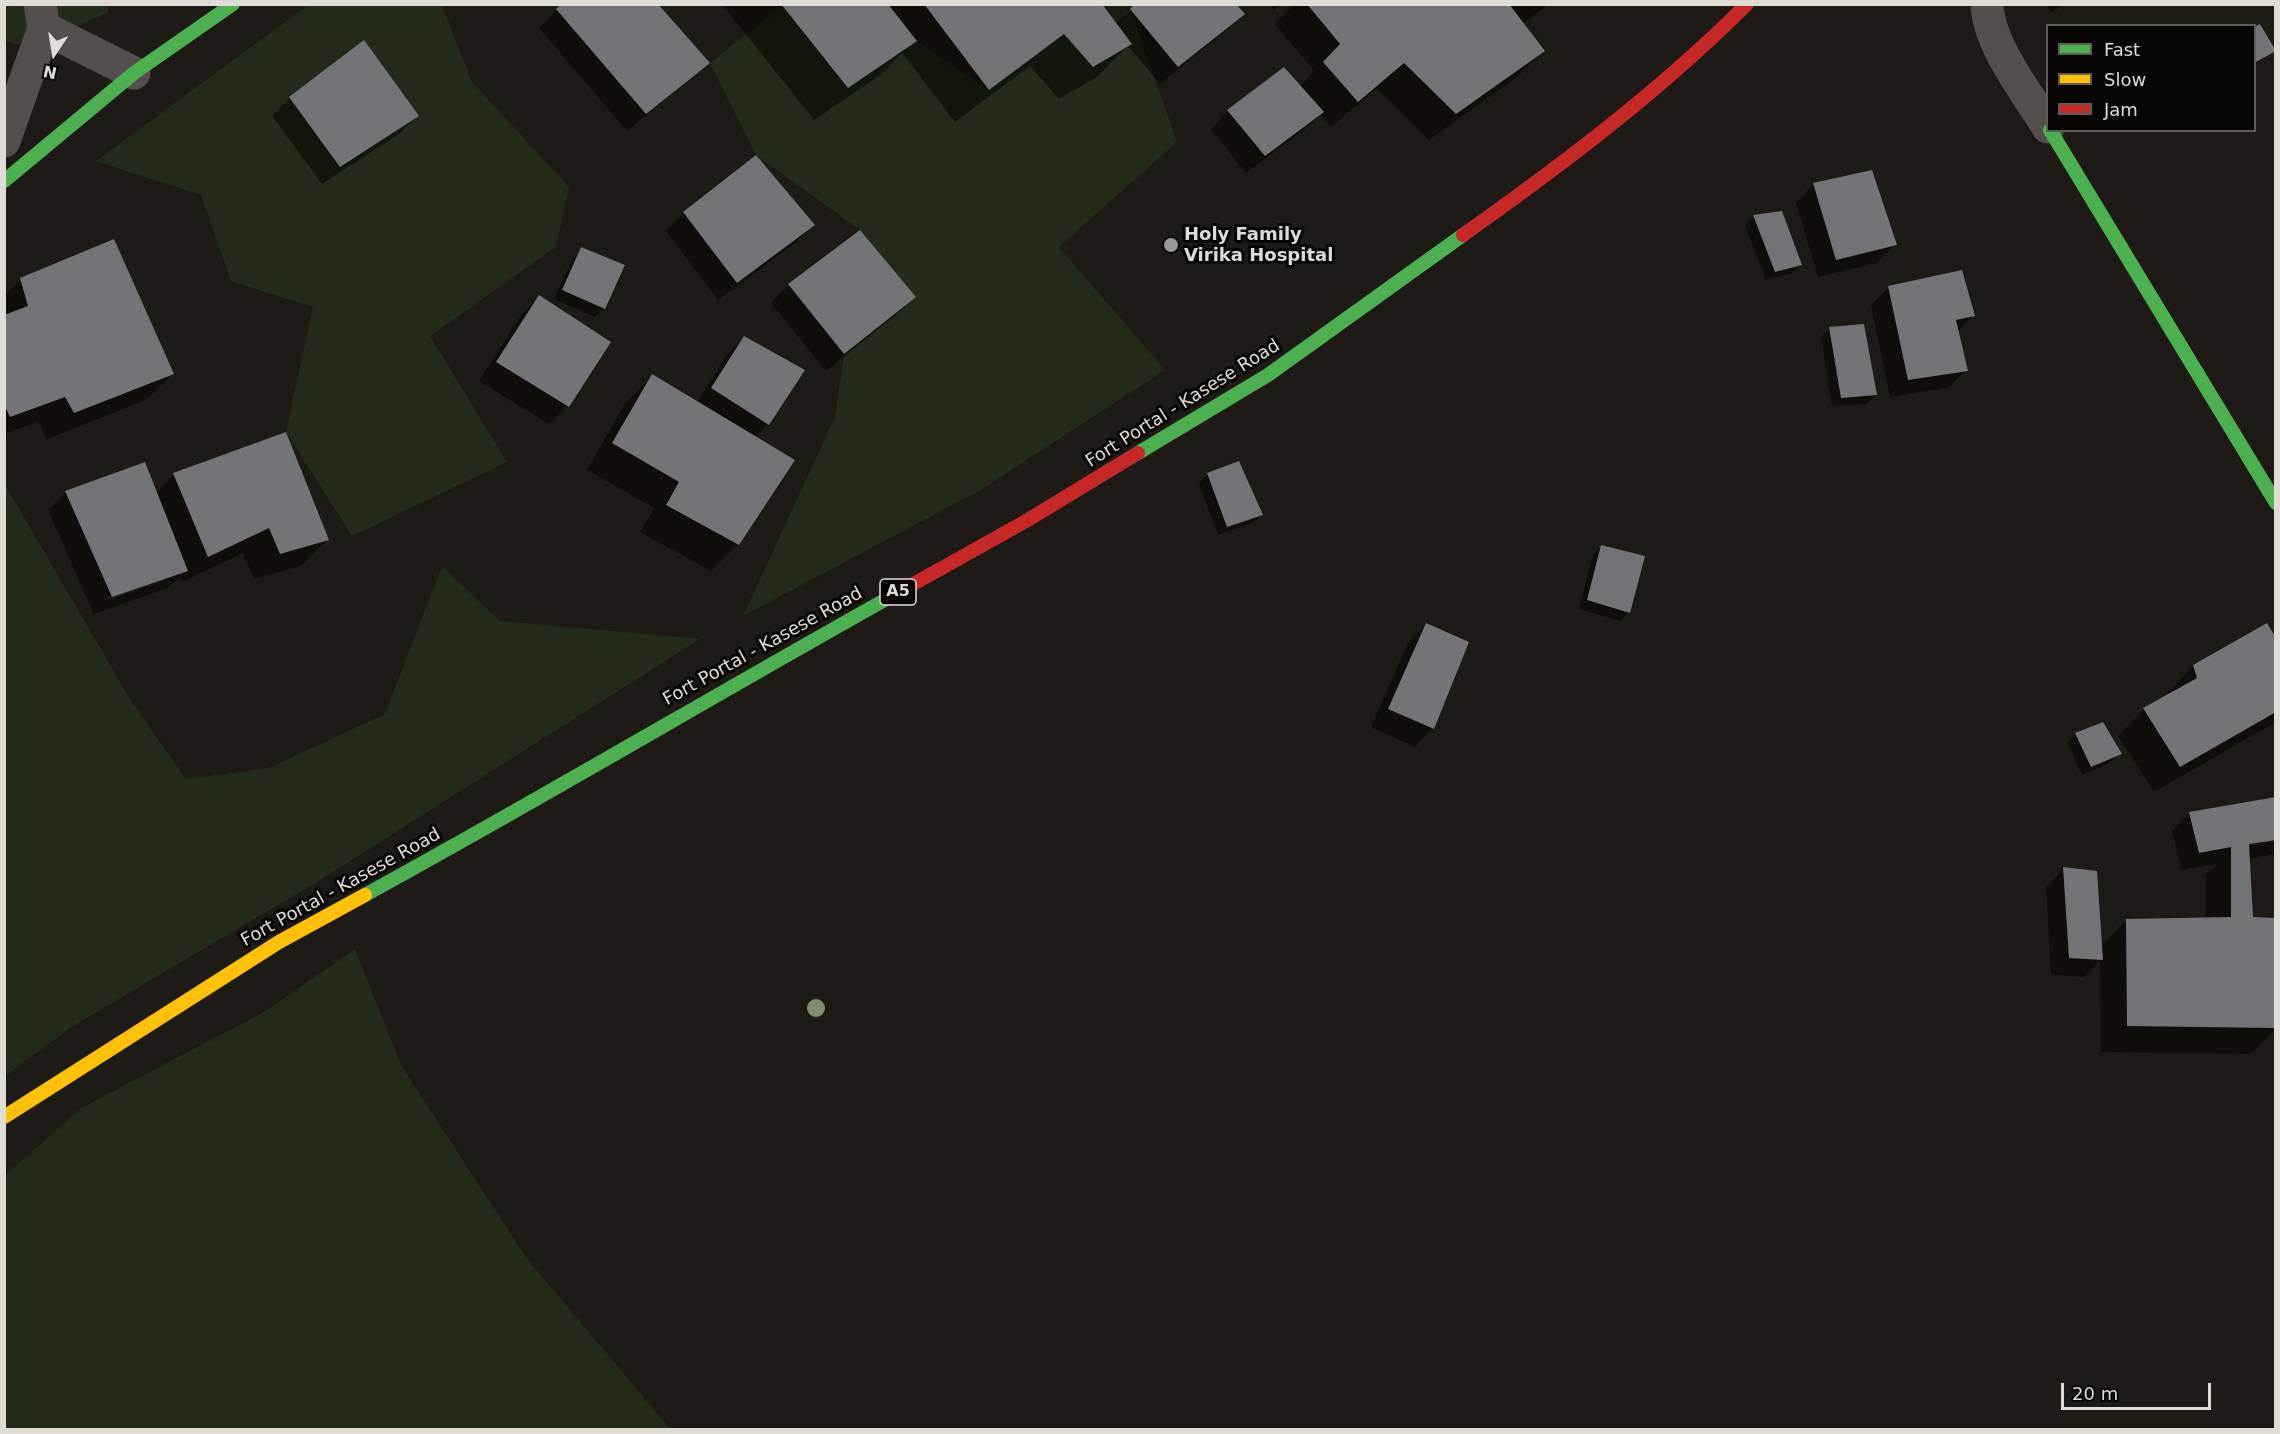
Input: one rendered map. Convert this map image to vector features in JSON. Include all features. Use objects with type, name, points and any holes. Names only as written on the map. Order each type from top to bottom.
[{"type":"main road","points":[[4,181],[134,73],[233,4]]},
{"type":"main road","name":"Fort Portal - Kasese Road","points":[[4,1117],[279,942],[518,811],[693,707],[1026,521],[1268,375],[1571,158],[1697,54],[1747,4]]},
{"type":"main road","points":[[2051,132],[2276,502]]},
{"type":"street","points":[[1987,4],[1988,15],[2004,55],[2046,124]]},
{"type":"street","points":[[4,141],[42,16],[134,73]]},
{"type":"green space","points":[[4,5],[107,5],[108,12],[32,48],[5,41]]},
{"type":"green space","points":[[308,5],[442,5],[472,82],[569,187],[556,247],[430,336],[507,462],[352,536],[286,432],[313,307],[231,281],[201,195],[96,161]]},
{"type":"green space","points":[[782,6],[848,88],[917,41],[989,90],[1064,34],[1093,67],[1130,9],[1177,142],[1059,247],[1165,370],[979,491],[743,616],[835,417],[844,354],[916,297],[860,230],[756,155],[710,63]]},
{"type":"green space","points":[[4,483],[130,699],[186,779],[269,768],[385,714],[442,566],[500,621],[700,639],[317,882],[73,1026],[5,1076]]},
{"type":"green space","points":[[355,949],[401,1065],[525,1256],[670,1429],[5,1429],[5,1175],[83,1107],[264,1012]]},
{"type":"building","points":[[562,4],[658,4],[710,63],[646,114],[556,9]]},
{"type":"building","points":[[781,4],[888,4],[917,41],[848,88]]},
{"type":"building","points":[[924,4],[1102,4],[1132,44],[1093,67],[1064,34],[989,90]]},
{"type":"building","points":[[1135,4],[1236,4],[1245,14],[1178,67],[1130,9]]},
{"type":"building","points":[[1307,4],[1509,4],[1545,51],[1456,114],[1404,63],[1358,102],[1323,62],[1340,44]]},
{"type":"building","points":[[2260,24],[2276,51],[2256,62],[2256,26]]},
{"type":"building","points":[[364,40],[419,116],[340,167],[289,97]]},
{"type":"building","points":[[1284,67],[1324,112],[1265,156],[1227,110]]},
{"type":"building","points":[[756,155],[815,225],[737,283],[683,212]]},
{"type":"building","points":[[1872,170],[1897,245],[1836,260],[1813,183]]},
{"type":"building","points":[[1782,211],[1802,265],[1775,272],[1753,215]]},
{"type":"building","points":[[860,230],[916,297],[844,354],[788,284]]},
{"type":"building","points":[[114,239],[174,374],[74,413],[65,397],[10,417],[4,404],[4,315],[28,306],[20,278]]},
{"type":"building","points":[[581,247],[625,265],[605,309],[562,290]]},
{"type":"building","points":[[1962,270],[1975,316],[1956,320],[1968,371],[1908,380],[1888,286]]},
{"type":"building","points":[[539,295],[611,342],[569,407],[496,362]]},
{"type":"building","points":[[1864,324],[1877,395],[1841,398],[1829,327]]},
{"type":"building","points":[[744,336],[805,370],[769,425],[711,388]]},
{"type":"building","points":[[652,374],[795,460],[739,545],[666,505],[679,482],[612,443]]},
{"type":"building","points":[[286,432],[329,540],[280,554],[269,528],[208,557],[173,473]]},
{"type":"building","points":[[1239,461],[1263,515],[1227,527],[1207,473]]},
{"type":"building","points":[[145,462],[188,571],[112,597],[65,491]]},
{"type":"building","points":[[1601,545],[1645,556],[1630,613],[1587,600]]},
{"type":"building","points":[[1426,623],[1469,642],[1434,729],[1388,709]]},
{"type":"building","points":[[2267,623],[2276,638],[2276,712],[2180,767],[2143,708],[2197,678],[2193,665]]},
{"type":"building","points":[[2103,722],[2122,754],[2091,767],[2075,733]]},
{"type":"building","points":[[2276,797],[2276,840],[2249,844],[2253,917],[2276,918],[2276,1028],[2127,1026],[2126,919],[2231,917],[2231,847],[2199,853],[2189,812]]},
{"type":"building","points":[[2063,867],[2097,871],[2103,960],[2069,958]]},
{"type":"traffic: fast","points":[[4,181],[134,73],[233,4]]},
{"type":"traffic: fast","points":[[2051,132],[2276,503]]},
{"type":"traffic: fast","points":[[1138,453],[1268,375],[1463,235]]},
{"type":"traffic: fast","points":[[365,895],[899,592]]},
{"type":"traffic: slow","points":[[4,1117],[279,942],[365,895]]},
{"type":"traffic: jam","points":[[1463,235],[1645,97],[1747,4]]},
{"type":"traffic: jam","points":[[899,592],[1026,521],[1138,453]]},
{"type":"place","name":"Holy Family Virika Hospital","points":[[1171,245]]}]
